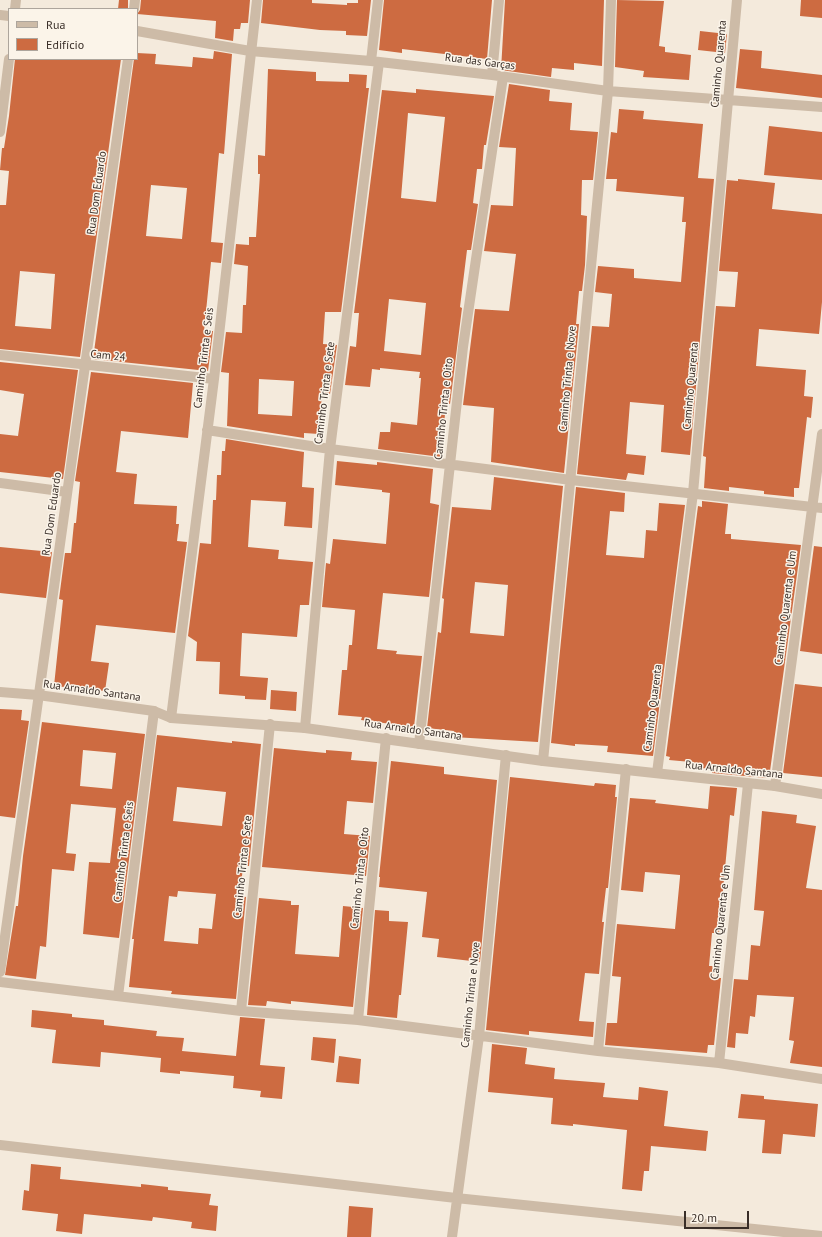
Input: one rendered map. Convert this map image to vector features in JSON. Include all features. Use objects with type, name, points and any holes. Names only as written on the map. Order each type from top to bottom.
[{"type":"street","name":"Caminho Trinta e Seis","points":[[171,718],[214,379],[250,51],[257,0]]},
{"type":"street","name":"Caminho Trinta e Sete","points":[[306,728],[330,450],[375,62],[378,0]]},
{"type":"street","points":[[492,75],[499,0]]},
{"type":"street","name":"Caminho Trinta e Nove","points":[[543,761],[608,91],[611,0]]},
{"type":"street","name":"Caminho Quarenta","points":[[657,773],[693,493],[737,0]]},
{"type":"street","name":"Rua das Garças","points":[[138,32],[250,51],[375,62],[492,75],[608,91],[822,107]]},
{"type":"street","points":[[0,132],[9,60]]},
{"type":"street","name":"Rua Dom Eduardo","points":[[0,972],[128,60]]},
{"type":"street","name":"Caminho Trinta e Oito","points":[[418,744],[463,347],[503,77]]},
{"type":"street","name":"Cam 24","points":[[0,355],[214,379]]},
{"type":"street","points":[[207,430],[330,450],[571,480],[817,508]]},
{"type":"street","name":"Caminho Quarenta e Um","points":[[775,786],[817,508],[822,434]]},
{"type":"street","points":[[0,483],[67,492]]},
{"type":"street","name":"Rua Arnaldo Santana","points":[[0,692],[38,695],[154,712],[171,718],[270,724],[306,728],[543,761],[775,786],[822,794]]},
{"type":"street","name":"Caminho Trinta e Seis","points":[[118,996],[154,712]]},
{"type":"street","name":"Caminho Trinta e Sete","points":[[241,1011],[270,724]]},
{"type":"street","name":"Caminho Trinta e Oito","points":[[358,1020],[386,738]]},
{"type":"street","name":"Caminho Trinta e Nove","points":[[452,1237],[456,1198],[479,1036],[506,755]]},
{"type":"street","points":[[598,1051],[626,769]]},
{"type":"street","name":"Caminho Quarenta e Um","points":[[719,1063],[748,784]]},
{"type":"street","points":[[0,982],[241,1011],[358,1020],[598,1051],[719,1063],[822,1079]]},
{"type":"street","points":[[0,1145],[456,1198],[822,1236]]},
{"type":"building","points":[[119,0],[128,0],[128,8],[118,8]]},
{"type":"building","points":[[141,0],[250,0],[248,23],[241,23],[240,29],[234,29],[233,41],[215,38],[216,21],[138,14]]},
{"type":"building","points":[[263,0],[312,0],[312,3],[347,5],[347,3],[358,3],[358,0],[371,0],[367,36],[346,35],[346,31],[320,30],[261,23]]},
{"type":"building","points":[[384,0],[492,0],[487,59],[402,49],[402,53],[379,50]]},
{"type":"building","points":[[505,0],[604,0],[602,66],[574,63],[574,70],[552,68],[551,77],[501,70]]},
{"type":"building","points":[[617,0],[664,1],[659,46],[665,47],[665,52],[691,55],[689,80],[643,77],[644,71],[615,67]]},
{"type":"building","points":[[801,0],[822,0],[822,18],[800,16]]},
{"type":"building","points":[[700,31],[727,34],[725,53],[698,50]]},
{"type":"building","points":[[740,49],[762,51],[761,68],[822,75],[822,98],[736,88]]},
{"type":"building","points":[[214,51],[232,54],[224,154],[219,153],[211,242],[223,243],[221,263],[211,262],[204,331],[213,331],[208,371],[93,359],[134,60],[138,60],[138,53],[156,54],[155,64],[192,67],[193,57],[213,59]],"holes":[[[151,185],[187,188],[182,239],[146,236]]]},
{"type":"building","points":[[15,60],[121,60],[80,357],[0,349],[0,205],[6,205],[9,171],[0,170],[2,148],[4,148]],"holes":[[[20,271],[55,274],[51,329],[15,326]]]},
{"type":"building","points":[[268,69],[316,72],[316,81],[349,82],[349,74],[367,75],[366,88],[369,88],[341,312],[325,312],[323,344],[337,345],[330,394],[322,393],[319,434],[304,433],[304,438],[227,426],[229,373],[221,372],[226,332],[242,333],[243,305],[246,305],[248,266],[234,264],[236,244],[249,245],[249,237],[256,237],[260,174],[258,174],[258,155],[265,156]],"holes":[[[259,379],[294,381],[292,416],[258,414]]]},
{"type":"building","points":[[509,84],[550,90],[549,101],[572,103],[570,130],[598,132],[593,180],[582,180],[581,215],[587,216],[585,265],[582,291],[579,291],[576,324],[579,324],[564,473],[491,462],[494,408],[463,405],[475,309],[509,311],[516,254],[484,251],[491,205],[513,206],[516,148],[499,147]]},
{"type":"building","points":[[416,89],[494,96],[486,145],[484,145],[482,169],[477,169],[473,203],[478,204],[471,250],[467,250],[460,307],[462,308],[450,404],[446,403],[441,457],[378,449],[380,432],[390,432],[391,422],[417,425],[421,378],[419,378],[420,372],[380,368],[380,370],[372,369],[370,387],[345,385],[350,346],[356,347],[359,313],[354,313],[382,90],[416,93]],"holes":[[[408,113],[445,117],[436,202],[401,198]],[[389,299],[426,303],[421,355],[384,351]]]},
{"type":"building","points":[[619,109],[644,111],[643,119],[703,124],[698,178],[714,179],[690,455],[661,452],[664,405],[630,402],[626,454],[646,456],[644,475],[628,473],[626,480],[577,474],[592,326],[609,327],[612,294],[595,292],[598,266],[634,269],[634,278],[681,282],[686,222],[682,222],[684,197],[616,191],[617,179],[606,179],[611,132],[617,133]]},
{"type":"building","points":[[769,126],[822,132],[822,180],[764,175]]},
{"type":"building","points":[[738,179],[775,183],[772,209],[822,214],[822,302],[819,334],[759,329],[756,366],[806,370],[804,396],[813,397],[811,418],[807,417],[799,488],[794,488],[794,497],[764,494],[764,491],[729,487],[729,491],[704,488],[706,457],[703,456],[716,306],[735,307],[738,272],[719,271],[727,180],[738,181]]},
{"type":"building","points":[[0,362],[78,370],[63,479],[0,472],[0,434],[18,436],[24,394],[0,390]]},
{"type":"building","points":[[91,372],[193,383],[188,438],[121,431],[116,472],[137,474],[134,504],[177,506],[176,524],[179,524],[177,541],[187,542],[175,633],[96,625],[91,661],[109,663],[105,691],[54,686],[63,600],[59,599],[65,553],[71,553],[74,523],[76,523],[80,482],[75,481]]},
{"type":"building","points":[[226,439],[304,452],[302,487],[314,488],[312,528],[284,526],[286,502],[251,500],[248,547],[279,550],[278,559],[313,562],[309,605],[300,605],[297,637],[242,633],[240,676],[268,678],[266,700],[245,699],[245,696],[219,694],[220,662],[196,661],[197,642],[188,636],[200,543],[211,544],[213,500],[216,500],[217,475],[221,475],[222,451],[225,451]]},
{"type":"building","points":[[337,461],[377,465],[377,462],[433,469],[430,503],[439,505],[429,597],[383,593],[377,649],[397,651],[396,654],[422,656],[414,727],[361,720],[362,717],[338,715],[342,670],[347,670],[349,645],[352,645],[355,610],[322,607],[326,563],[330,564],[333,539],[386,544],[390,493],[382,492],[382,490],[335,485]]},
{"type":"building","points":[[494,477],[563,486],[538,742],[453,737],[454,731],[427,728],[438,632],[441,633],[444,599],[442,598],[452,507],[491,510]],"holes":[[[475,582],[508,585],[504,636],[470,633]]]},
{"type":"building","points":[[576,487],[625,493],[624,512],[610,511],[606,555],[644,558],[646,530],[657,531],[659,503],[685,505],[653,756],[607,752],[608,746],[575,744],[575,746],[551,743]]},
{"type":"building","points":[[702,501],[728,504],[725,534],[731,534],[731,539],[801,545],[770,771],[768,771],[767,778],[712,773],[712,769],[690,767],[691,762],[669,760],[670,757],[666,756],[698,506],[702,507]]},
{"type":"building","points":[[814,546],[822,547],[822,654],[800,651]]},
{"type":"building","points":[[0,547],[52,552],[46,598],[0,593]]},
{"type":"building","points":[[795,684],[822,687],[822,777],[783,773]]},
{"type":"building","points":[[271,690],[297,692],[296,711],[270,709]]},
{"type":"building","points":[[0,709],[22,710],[21,720],[29,721],[15,818],[0,816]]},
{"type":"building","points":[[42,722],[145,734],[119,938],[83,934],[89,862],[110,863],[116,808],[71,804],[66,853],[76,854],[74,871],[52,869],[46,947],[40,946],[36,979],[5,975],[16,906],[18,906],[23,856]],"holes":[[[83,750],[116,753],[112,789],[80,786]]]},
{"type":"building","points":[[157,735],[232,743],[232,741],[261,744],[249,866],[243,866],[240,896],[246,897],[236,999],[171,994],[172,991],[129,987],[134,939],[132,939]],"holes":[[[177,787],[226,792],[222,826],[173,821]],[[178,891],[216,894],[212,929],[199,928],[198,944],[164,941],[169,896],[177,897]]]},
{"type":"building","points":[[274,748],[326,753],[326,750],[352,752],[351,760],[377,762],[373,803],[347,801],[344,834],[370,836],[366,876],[262,867]]},
{"type":"building","points":[[391,761],[444,767],[444,774],[497,780],[480,962],[437,957],[439,939],[422,937],[427,892],[379,887]]},
{"type":"building","points":[[510,777],[594,786],[595,783],[616,785],[615,797],[617,797],[608,888],[606,888],[602,922],[604,922],[599,974],[585,973],[579,1021],[594,1022],[593,1037],[529,1031],[529,1035],[486,1030]]},
{"type":"building","points":[[710,786],[737,788],[734,816],[730,815],[719,933],[712,933],[709,966],[714,966],[713,978],[721,978],[714,1045],[708,1045],[707,1053],[605,1045],[607,1023],[617,1023],[621,977],[612,976],[617,924],[675,929],[680,875],[645,872],[643,892],[621,890],[630,798],[656,800],[655,803],[708,809]]},
{"type":"building","points":[[762,811],[797,815],[796,823],[816,826],[806,888],[822,890],[822,1067],[790,1063],[794,1041],[789,1040],[794,997],[757,995],[755,1017],[750,1016],[748,1034],[736,1033],[735,1048],[727,1047],[734,979],[748,980],[751,945],[760,946],[764,911],[754,910]]},
{"type":"building","points":[[259,898],[291,901],[291,905],[299,905],[295,954],[339,957],[343,906],[363,908],[353,1007],[291,1001],[291,1004],[267,1001],[266,1006],[248,1005]]},
{"type":"building","points":[[375,910],[389,911],[389,921],[408,922],[401,995],[399,995],[397,1018],[367,1015]]},
{"type":"building","points":[[32,1010],[72,1014],[72,1017],[104,1020],[104,1025],[157,1031],[156,1036],[184,1038],[182,1051],[236,1056],[240,1017],[265,1019],[260,1065],[285,1067],[282,1099],[260,1097],[261,1091],[233,1088],[234,1076],[180,1071],[180,1074],[160,1072],[161,1058],[101,1052],[100,1067],[52,1063],[56,1030],[31,1027]]},
{"type":"building","points":[[313,1037],[336,1039],[334,1063],[311,1060]]},
{"type":"building","points":[[492,1044],[527,1048],[525,1064],[555,1068],[554,1079],[605,1083],[603,1097],[638,1100],[639,1087],[668,1091],[664,1126],[708,1131],[706,1151],[651,1146],[649,1171],[644,1171],[642,1191],[622,1189],[627,1130],[573,1124],[573,1126],[551,1124],[553,1098],[488,1092]]},
{"type":"building","points":[[339,1056],[361,1059],[359,1084],[336,1082]]},
{"type":"building","points":[[741,1094],[764,1096],[764,1099],[818,1104],[815,1137],[783,1134],[781,1154],[762,1153],[765,1120],[738,1118]]},
{"type":"building","points":[[31,1164],[61,1167],[60,1179],[141,1187],[141,1184],[168,1187],[168,1190],[211,1194],[209,1205],[218,1206],[216,1231],[191,1228],[192,1222],[153,1217],[152,1221],[84,1214],[82,1234],[56,1231],[58,1214],[22,1210],[24,1190],[29,1191]]},
{"type":"building","points":[[349,1206],[373,1208],[371,1237],[347,1237]]}]
